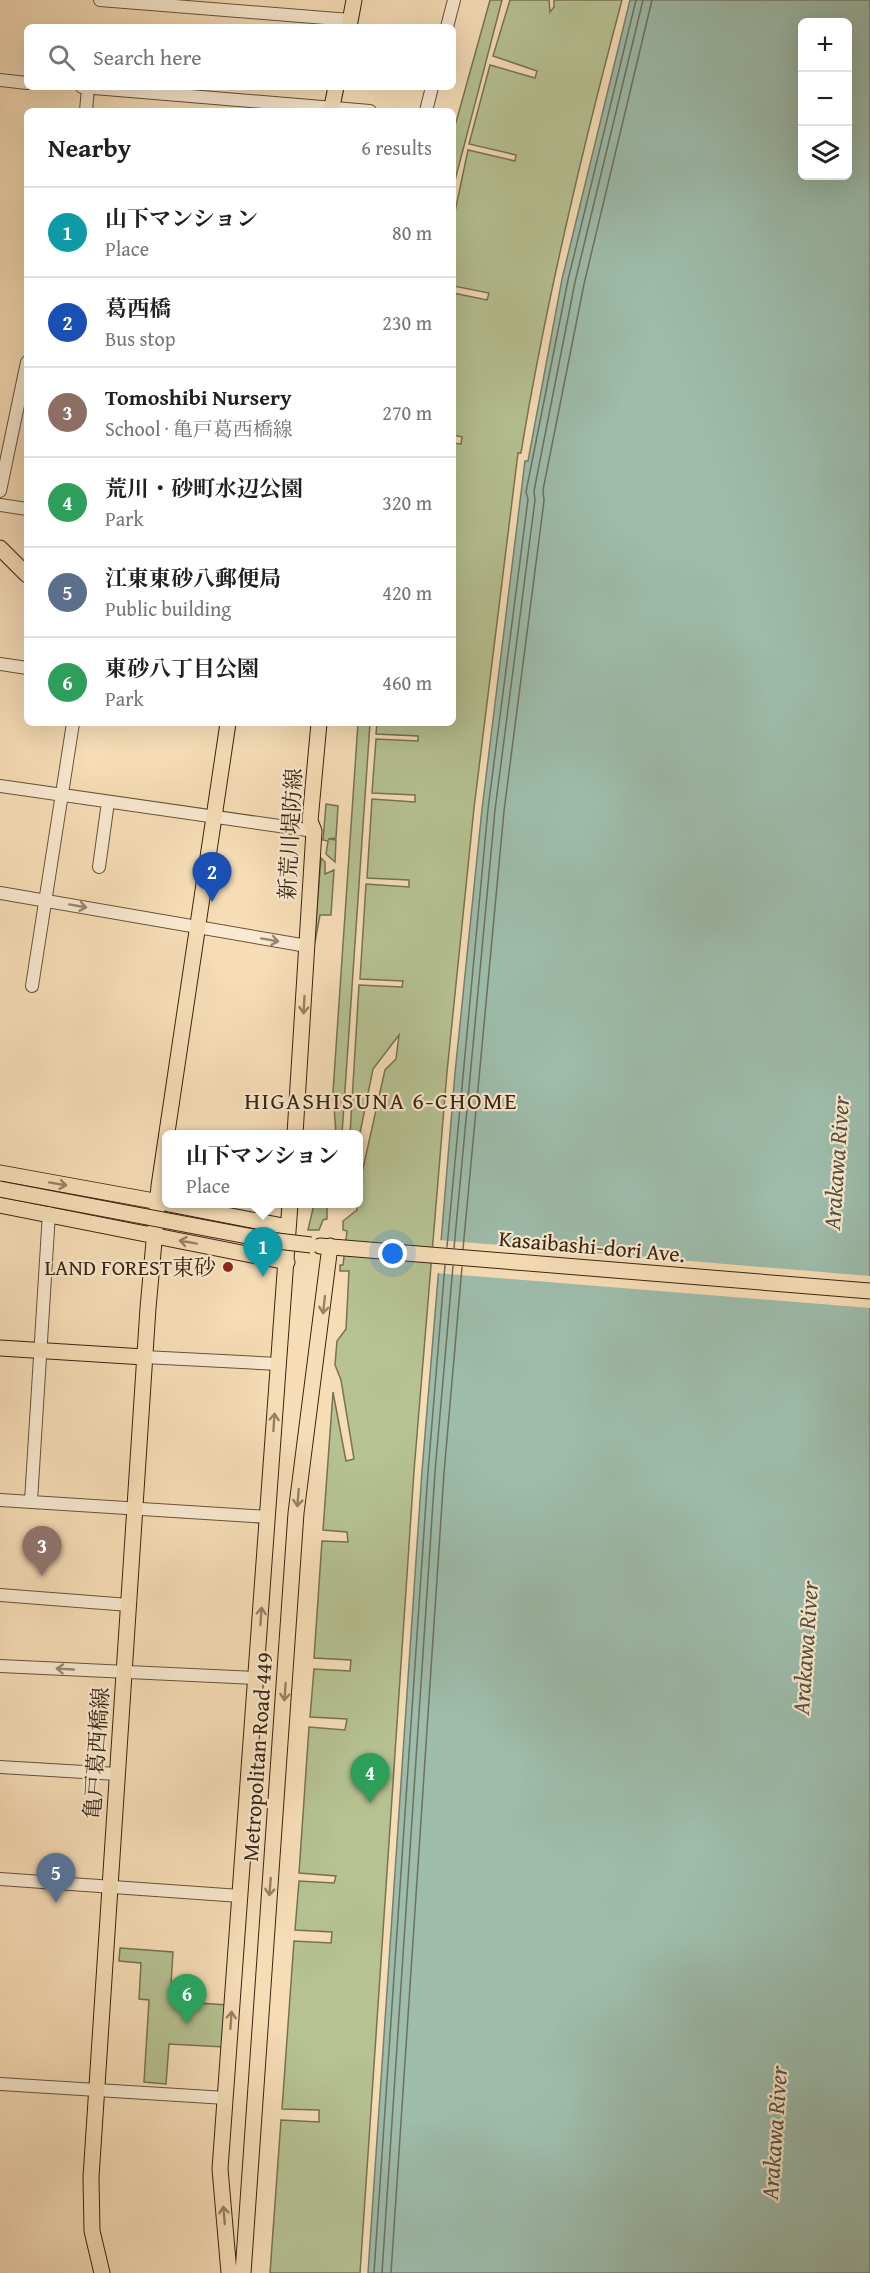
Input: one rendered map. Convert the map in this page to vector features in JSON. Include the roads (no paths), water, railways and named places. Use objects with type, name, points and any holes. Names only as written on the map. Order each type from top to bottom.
[{"type":"main road","points":[[350,24],[354,0]]},
{"type":"main road","points":[[331,108],[335,90]]},
{"type":"main road","points":[[0,548],[24,572]]},
{"type":"main road","name":"亀戸葛西橋線","points":[[173,1130],[197,927],[228,726]]},
{"type":"main road","name":"新荒川堤防線","points":[[307,946],[314,831],[310,821],[319,726]]},
{"type":"main road","points":[[295,1130],[307,946]]},
{"type":"main road","points":[[0,1173],[162,1203]]},
{"type":"main road","name":"Kasaibashi-dori Ave.","points":[[0,1189],[268,1240],[870,1292]]},
{"type":"main road","points":[[0,1205],[287,1262],[290,1208]]},
{"type":"main road","name":"亀戸葛西橋線","points":[[102,2273],[92,2231],[91,2203],[97,2090],[144,1357],[154,1235],[162,1208]]},
{"type":"main road","points":[[190,1208],[288,1227]]},
{"type":"main road","name":"Metropolitan Road 449","points":[[243,2273],[296,1513],[337,1247]]},
{"type":"main road","name":"Metropolitan Road 449","points":[[229,2273],[220,2169],[287,1262]]},
{"type":"main road","points":[[0,1348],[144,1357]]},
{"type":"street","points":[[100,0],[350,24]]},
{"type":"street","points":[[448,24],[454,0]]},
{"type":"street","points":[[0,80],[24,82]]},
{"type":"street","points":[[86,108],[88,90]]},
{"type":"street","points":[[121,90],[320,108]]},
{"type":"street","points":[[427,108],[431,90]]},
{"type":"street","points":[[0,491],[24,376]]},
{"type":"street","points":[[0,505],[24,509]]},
{"type":"street","points":[[0,664],[24,668]]},
{"type":"street","points":[[32,986],[73,726]]},
{"type":"street","points":[[0,786],[314,831]]},
{"type":"street","points":[[99,867],[108,802]]},
{"type":"street","points":[[0,893],[307,946]]},
{"type":"street","points":[[31,1501],[49,1213]]},
{"type":"street","points":[[144,1357],[278,1364]]},
{"type":"street","points":[[0,1500],[268,1517]]},
{"type":"street","points":[[0,1595],[129,1605]]},
{"type":"street","points":[[0,1666],[256,1678]]},
{"type":"street","points":[[0,1767],[117,1774]]},
{"type":"street","points":[[0,1879],[240,1896]]},
{"type":"street","points":[[0,2084],[226,2098]]},
{"type":"water","name":"Arakawa River","points":[[630,0],[870,0],[870,2273],[368,2273],[422,1471],[455,1073],[482,809],[525,461],[528,461],[562,279]]},
{"type":"place","name":"葛西橋","points":[[212,902]]},
{"type":"place","name":"LAND FOREST東砂","points":[[228,1267]]},
{"type":"place","name":"山下マンション","points":[[263,1277]]},
{"type":"place","name":"Tomoshibi Nursery","points":[[42,1576]]},
{"type":"place","name":"荒川・砂町水辺公園","points":[[370,1803]]},
{"type":"place","name":"江東東砂八郵便局","points":[[56,1903]]},
{"type":"place","name":"東砂八丁目公園","points":[[187,2024]]},
{"type":"district","name":"HIGASHISUNA 6-CHOME","points":[[381,1100]]}]
